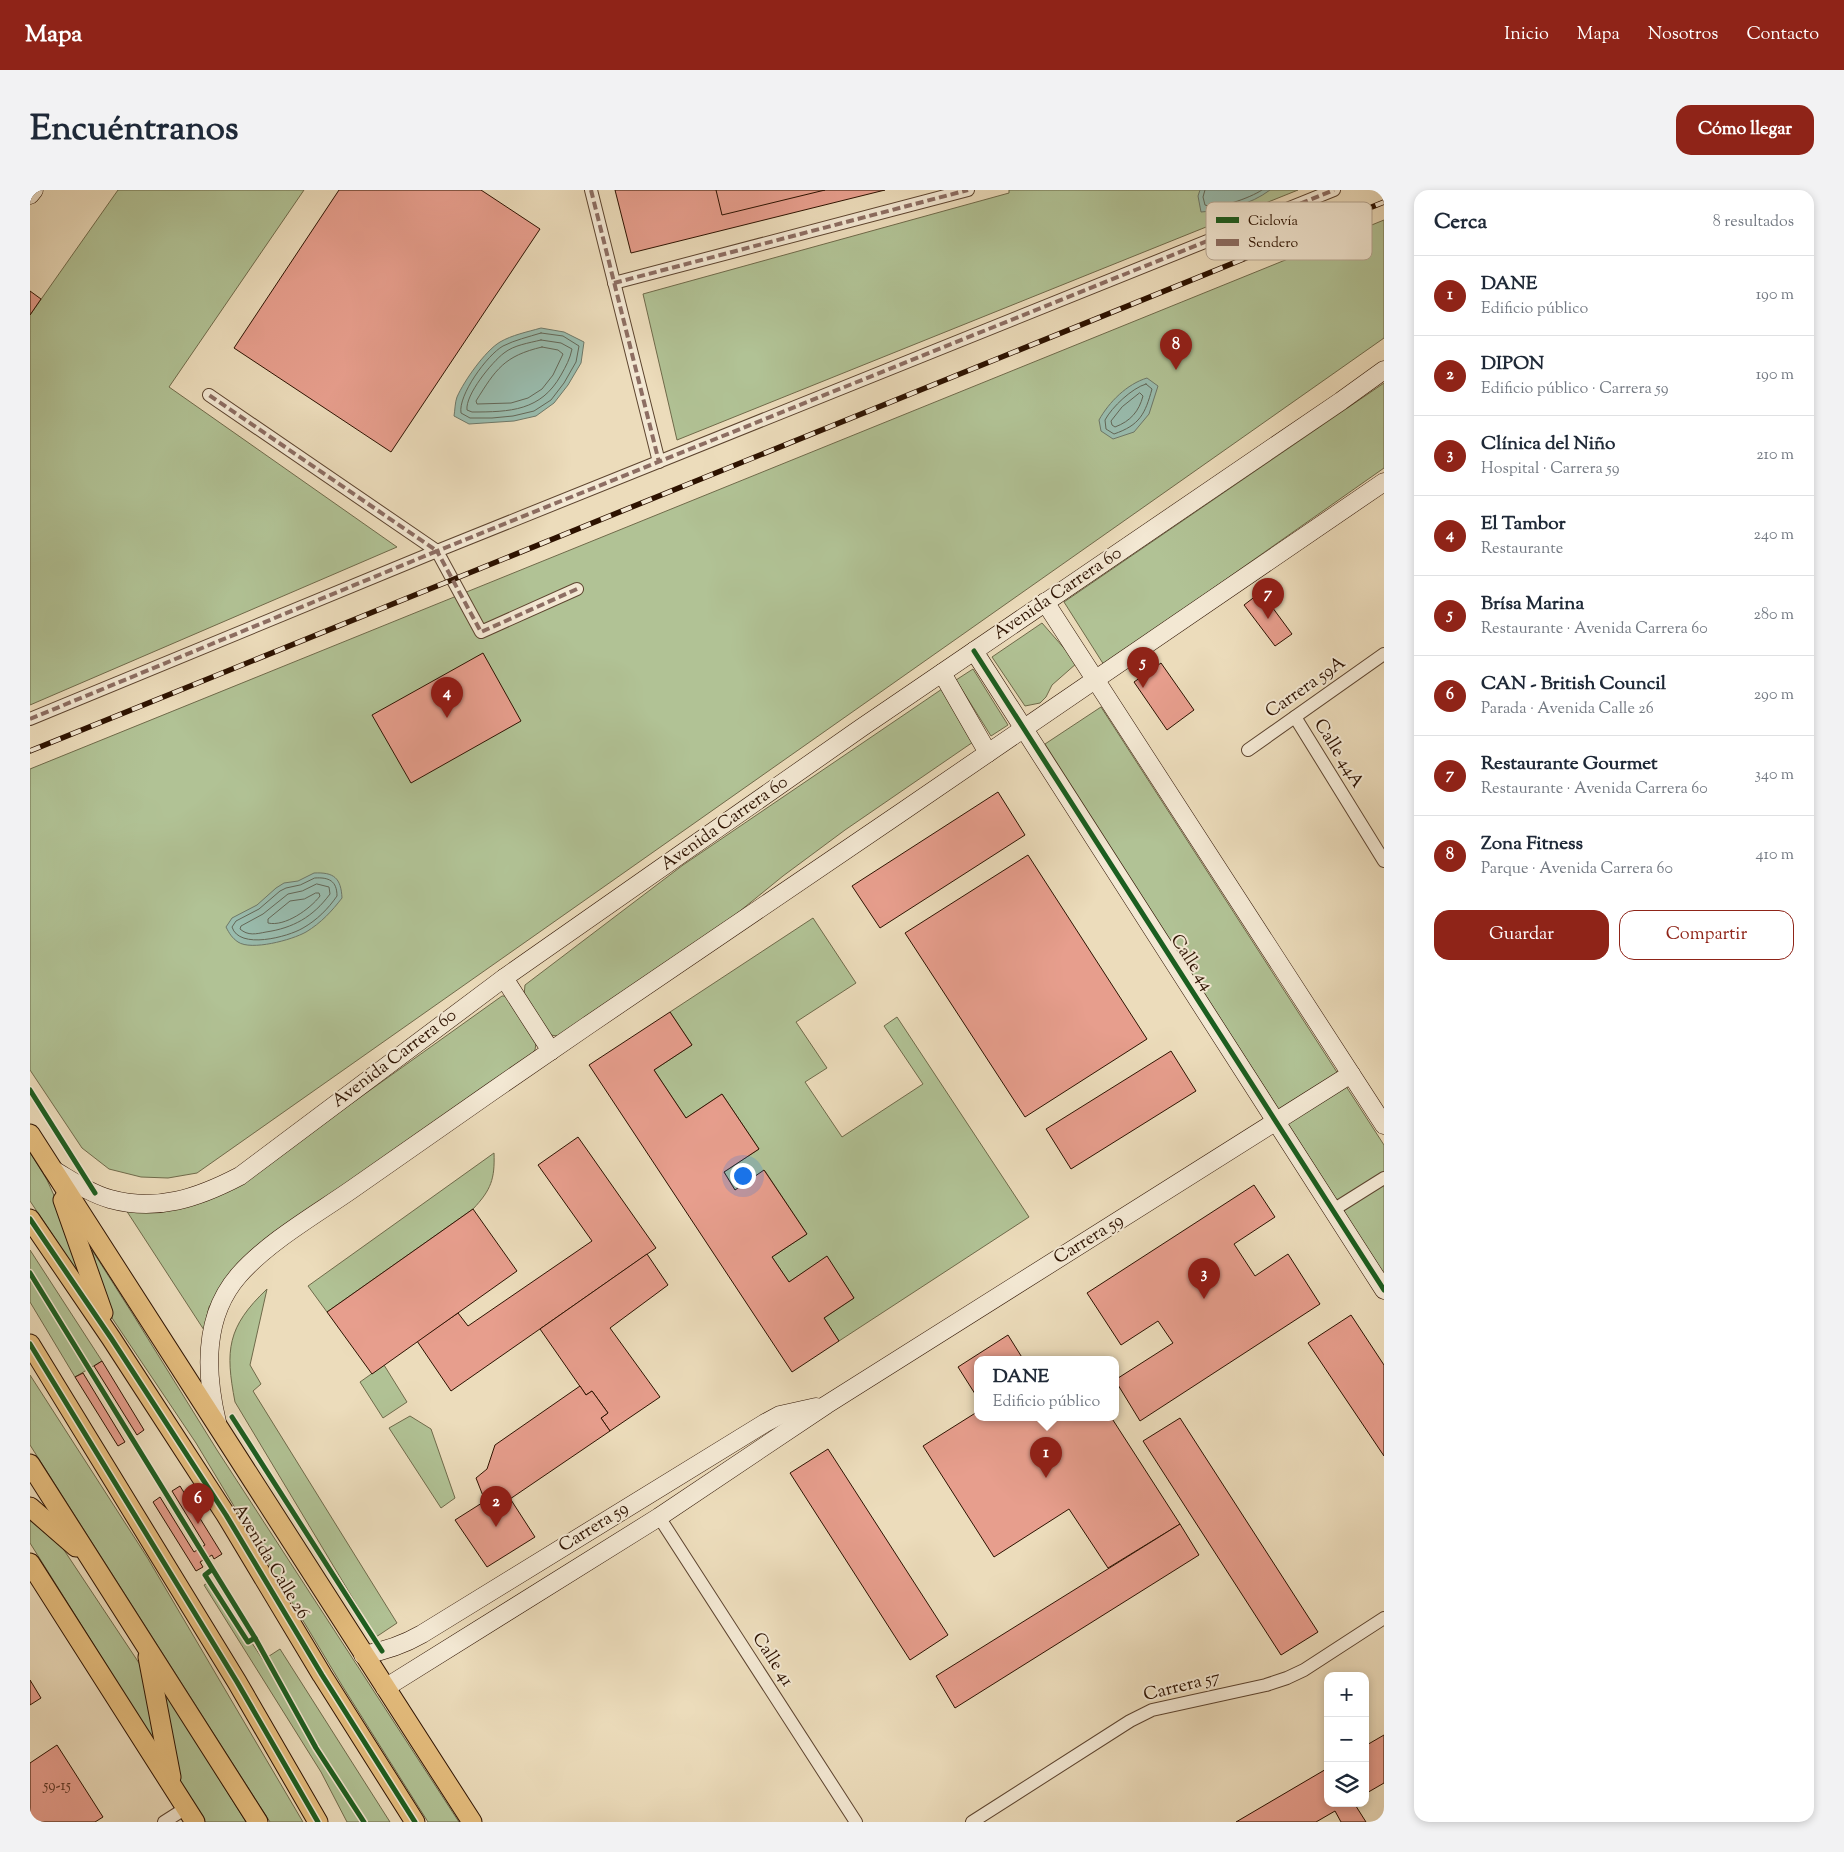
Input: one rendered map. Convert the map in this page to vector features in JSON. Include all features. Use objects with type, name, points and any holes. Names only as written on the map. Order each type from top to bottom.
[{"type":"main road","points":[[30,195],[34,190]]},
{"type":"main road","name":"Avenida Carrera 60","points":[[52,1169],[95,1193],[110,1199],[136,1204],[162,1204],[211,1191],[240,1176],[504,978],[942,673],[1341,402],[1384,370]]},
{"type":"main road","points":[[218,1427],[210,1395],[208,1364],[210,1336],[219,1306],[226,1292],[240,1274],[268,1249],[551,1051],[988,752],[1096,681],[1384,482]]},
{"type":"main road","points":[[1046,602],[1384,1125]]},
{"type":"main road","name":"Calle 44","points":[[974,651],[1384,1290]]},
{"type":"main road","points":[[942,673],[988,752]]},
{"type":"main road","points":[[504,978],[551,1051]]},
{"type":"main road","name":"Carrera 59","points":[[385,1688],[659,1517],[826,1405],[1351,1074]]},
{"type":"main road","name":"Avenida Calle 26","points":[[30,1134],[472,1822]]},
{"type":"main road","points":[[52,1169],[112,1338]]},
{"type":"main road","name":"Avenida Calle 26","points":[[30,1219],[112,1338],[226,1515],[322,1675],[416,1822]]},
{"type":"main road","points":[[30,1344],[237,1682],[318,1822]]},
{"type":"main road","name":"Carrera 59","points":[[364,1655],[388,1649],[422,1634],[765,1423],[780,1415],[826,1405]]},
{"type":"main road","points":[[30,1464],[258,1822]]},
{"type":"main road","points":[[30,1507],[92,1561]]},
{"type":"main road","points":[[30,1563],[191,1815]]},
{"type":"main road","points":[[146,1646],[173,1786]]},
{"type":"street","points":[[591,190],[659,462]]},
{"type":"street","points":[[614,283],[968,190]]},
{"type":"street","points":[[1304,202],[1334,190]]},
{"type":"street","points":[[30,719],[437,552],[1206,242]]},
{"type":"street","points":[[209,395],[437,552],[481,632],[577,589]]},
{"type":"street","name":"Carrera 59A","points":[[1248,750],[1384,654]]},
{"type":"street","name":"Calle 44A","points":[[1295,717],[1384,861]]},
{"type":"street","points":[[1332,1210],[1384,1178]]},
{"type":"street","name":"Calle 41","points":[[659,1517],[856,1822]]},
{"type":"street","name":"Carrera 57","points":[[972,1822],[1145,1713],[1266,1685],[1287,1678],[1304,1670],[1384,1618]]},
{"type":"street","points":[[164,1822],[191,1815]]},
{"type":"shaded area","points":[[118,190],[304,190],[169,387],[397,547],[30,705],[30,315]]},
{"type":"shaded area","points":[[1009,190],[1298,190],[1268,202],[1206,202],[1206,227],[677,440],[643,294],[1009,193]]},
{"type":"shaded area","points":[[1384,220],[1384,338],[197,1173],[168,1178],[141,1177],[109,1169],[82,1148],[30,1070],[30,769],[1285,260],[1372,260],[1372,225]]},
{"type":"shaded area","points":[[1384,383],[1384,468],[1104,665],[1064,602]]},
{"type":"shaded area","points":[[1042,623],[1077,663],[1052,685],[1046,697],[1040,703],[1025,706],[992,657]]},
{"type":"shaded area","points":[[973,669],[1008,725],[991,736],[956,680]]},
{"type":"shaded area","points":[[942,689],[976,740],[845,830],[783,876],[724,924],[558,1036],[550,1035],[524,996],[525,985],[683,865]]},
{"type":"shaded area","points":[[1101,707],[1384,1145],[1384,1274],[1045,744]]},
{"type":"shaded area","points":[[813,918],[856,983],[796,1022],[827,1068],[805,1082],[842,1137],[923,1084],[884,1026],[897,1017],[1029,1217],[839,1341],[824,1318],[854,1298],[827,1257],[789,1282],[772,1257],[807,1234],[765,1171],[735,1190],[724,1172],[759,1149],[722,1094],[686,1118],[654,1070],[692,1045],[670,1012]]},
{"type":"shaded area","points":[[502,996],[506,996],[536,1043],[535,1050],[223,1285],[209,1307],[204,1330],[126,1210],[229,1191]]},
{"type":"shaded area","points":[[30,1152],[47,1180],[68,1226],[79,1274],[30,1201]]},
{"type":"shaded area","points":[[494,1153],[494,1170],[491,1184],[473,1209],[327,1312],[308,1286]]},
{"type":"shaded area","points":[[30,1250],[102,1361],[75,1377],[30,1302]]},
{"type":"shaded area","points":[[92,1250],[217,1450],[459,1822],[428,1822],[343,1687],[196,1443],[110,1315]]},
{"type":"shaded area","points":[[267,1289],[250,1365],[261,1384],[253,1391],[397,1623],[376,1637],[235,1402],[230,1368],[232,1340],[244,1315]]},
{"type":"shaded area","points":[[384,1365],[407,1402],[383,1418],[360,1382]]},
{"type":"shaded area","points":[[30,1375],[147,1557],[303,1822],[270,1822],[30,1445]]},
{"type":"shaded area","points":[[410,1416],[431,1429],[455,1498],[441,1508],[389,1428]]},
{"type":"shaded area","points":[[30,1517],[60,1544],[143,1669],[156,1744],[30,1543]]},
{"type":"shaded area","points":[[212,1581],[263,1660],[280,1649],[390,1822],[347,1822],[321,1772],[204,1585]]},
{"type":"shaded area","points":[[163,1689],[246,1822],[204,1822],[180,1786]]},
{"type":"water","points":[[1200,190],[1270,190],[1247,202],[1206,202],[1206,211],[1201,212],[1198,196]]},
{"type":"water","points":[[541,328],[564,332],[584,342],[581,363],[568,385],[554,403],[536,416],[514,421],[469,424],[454,416],[456,399],[460,390],[488,352],[500,342]]},
{"type":"water","points":[[1147,378],[1158,386],[1149,414],[1134,432],[1113,439],[1101,431],[1099,420],[1113,400],[1132,385]]},
{"type":"water","points":[[314,873],[327,874],[335,878],[340,886],[342,898],[317,925],[291,938],[262,945],[244,944],[234,939],[226,927],[232,918],[257,905],[284,883],[298,881]]},
{"type":"building","points":[[339,190],[481,190],[540,229],[391,452],[234,348]]},
{"type":"building","points":[[615,190],[885,190],[631,253]]},
{"type":"building","points":[[716,190],[825,190],[722,215]]},
{"type":"building","points":[[30,291],[41,299],[30,315]]},
{"type":"building","points":[[1261,592],[1292,634],[1275,646],[1244,605]]},
{"type":"building","points":[[483,653],[521,721],[411,783],[372,715]]},
{"type":"building","points":[[1161,663],[1194,710],[1167,730],[1134,682]]},
{"type":"building","points":[[998,792],[1025,835],[880,928],[852,886]]},
{"type":"building","points":[[1028,855],[1147,1039],[1025,1117],[905,933]]},
{"type":"building","points":[[670,1012],[692,1045],[654,1070],[686,1118],[722,1094],[759,1149],[724,1172],[735,1190],[764,1170],[807,1234],[772,1257],[789,1282],[827,1256],[854,1298],[824,1318],[839,1341],[792,1372],[589,1065]]},
{"type":"building","points":[[1171,1051],[1196,1091],[1071,1169],[1046,1129]]},
{"type":"building","points":[[578,1137],[656,1248],[451,1391],[417,1341],[458,1313],[468,1326],[592,1241],[538,1165]]},
{"type":"building","points":[[1254,1185],[1275,1217],[1234,1244],[1255,1276],[1288,1254],[1320,1304],[1140,1421],[1119,1387],[1119,1377],[1173,1343],[1158,1321],[1121,1345],[1087,1293]]},
{"type":"building","points":[[473,1209],[517,1271],[372,1374],[327,1312]]},
{"type":"building","points":[[647,1254],[668,1285],[610,1328],[660,1397],[610,1431],[601,1418],[608,1413],[592,1391],[586,1395],[540,1329]]},
{"type":"building","points":[[1351,1315],[1384,1365],[1384,1456],[1308,1343]]},
{"type":"building","points":[[1008,1335],[1021,1356],[975,1356]]},
{"type":"building","points":[[974,1357],[974,1392],[958,1367]]},
{"type":"building","points":[[102,1361],[144,1430],[137,1435],[94,1366]]},
{"type":"building","points":[[83,1373],[125,1442],[118,1446],[75,1377]]},
{"type":"building","points":[[580,1386],[586,1395],[592,1391],[608,1413],[601,1418],[610,1431],[510,1499],[504,1489],[485,1501],[476,1478],[487,1469],[495,1445]]},
{"type":"building","points":[[974,1414],[974,1421],[1114,1421],[1180,1524],[1108,1568],[1069,1509],[994,1557],[923,1446]]},
{"type":"building","points":[[1180,1418],[1318,1632],[1281,1655],[1143,1441]]},
{"type":"building","points":[[828,1449],[948,1635],[910,1660],[790,1473]]},
{"type":"building","points":[[180,1486],[222,1554],[214,1559],[212,1555],[200,1562],[203,1567],[196,1571],[153,1502],[160,1497],[194,1552],[205,1545],[172,1491]]},
{"type":"building","points":[[504,1489],[535,1537],[487,1567],[455,1520]]},
{"type":"building","points":[[1180,1524],[1199,1555],[955,1708],[936,1676]]},
{"type":"building","points":[[30,1680],[41,1698],[30,1705]]},
{"type":"building","points":[[1384,1735],[1384,1783],[1369,1792],[1369,1762],[1369,1744]]},
{"type":"building","points":[[57,1745],[103,1817],[95,1822],[30,1822],[30,1763]]},
{"type":"building","points":[[1324,1770],[1324,1807],[1357,1807],[1366,1822],[1341,1822],[1335,1811],[1316,1822],[1236,1822]]},
{"type":"railway","points":[[1372,207],[1384,202]]},
{"type":"railway","points":[[30,751],[1241,260]]},
{"type":"marked path","points":[[591,190],[659,462]]},
{"type":"marked path","points":[[614,283],[968,190]]},
{"type":"marked path","points":[[1304,202],[1334,190]]},
{"type":"marked path","points":[[577,589],[481,632],[437,551],[1206,242]]},
{"type":"marked path","points":[[30,719],[437,551],[209,395]]},
{"type":"cycle path","points":[[974,651],[1384,1290]]},
{"type":"cycle path","points":[[30,1090],[95,1193]]},
{"type":"cycle path","points":[[30,1219],[111,1338],[226,1515],[322,1675],[415,1822]]},
{"type":"cycle path","points":[[30,1273],[255,1638],[316,1748],[364,1822]]},
{"type":"cycle path","points":[[30,1344],[237,1682],[318,1822]]},
{"type":"cycle path","points":[[232,1417],[382,1651]]},
{"type":"cycle path","points":[[210,1571],[205,1575],[248,1642],[255,1638]]},
{"type":"place","name":"Zona Fitness","points":[[1176,370]]},
{"type":"place","name":"Restaurante Gourmet","points":[[1268,619]]},
{"type":"place","name":"Brísa Marina","points":[[1143,688]]},
{"type":"place","name":"El Tambor","points":[[447,718]]},
{"type":"place","name":"Clínica del Niño","points":[[1204,1299]]},
{"type":"place","name":"DANE","points":[[1046,1478]]},
{"type":"place","name":"CAN - British Council","points":[[198,1524]]},
{"type":"place","name":"DIPON","points":[[496,1527]]}]
